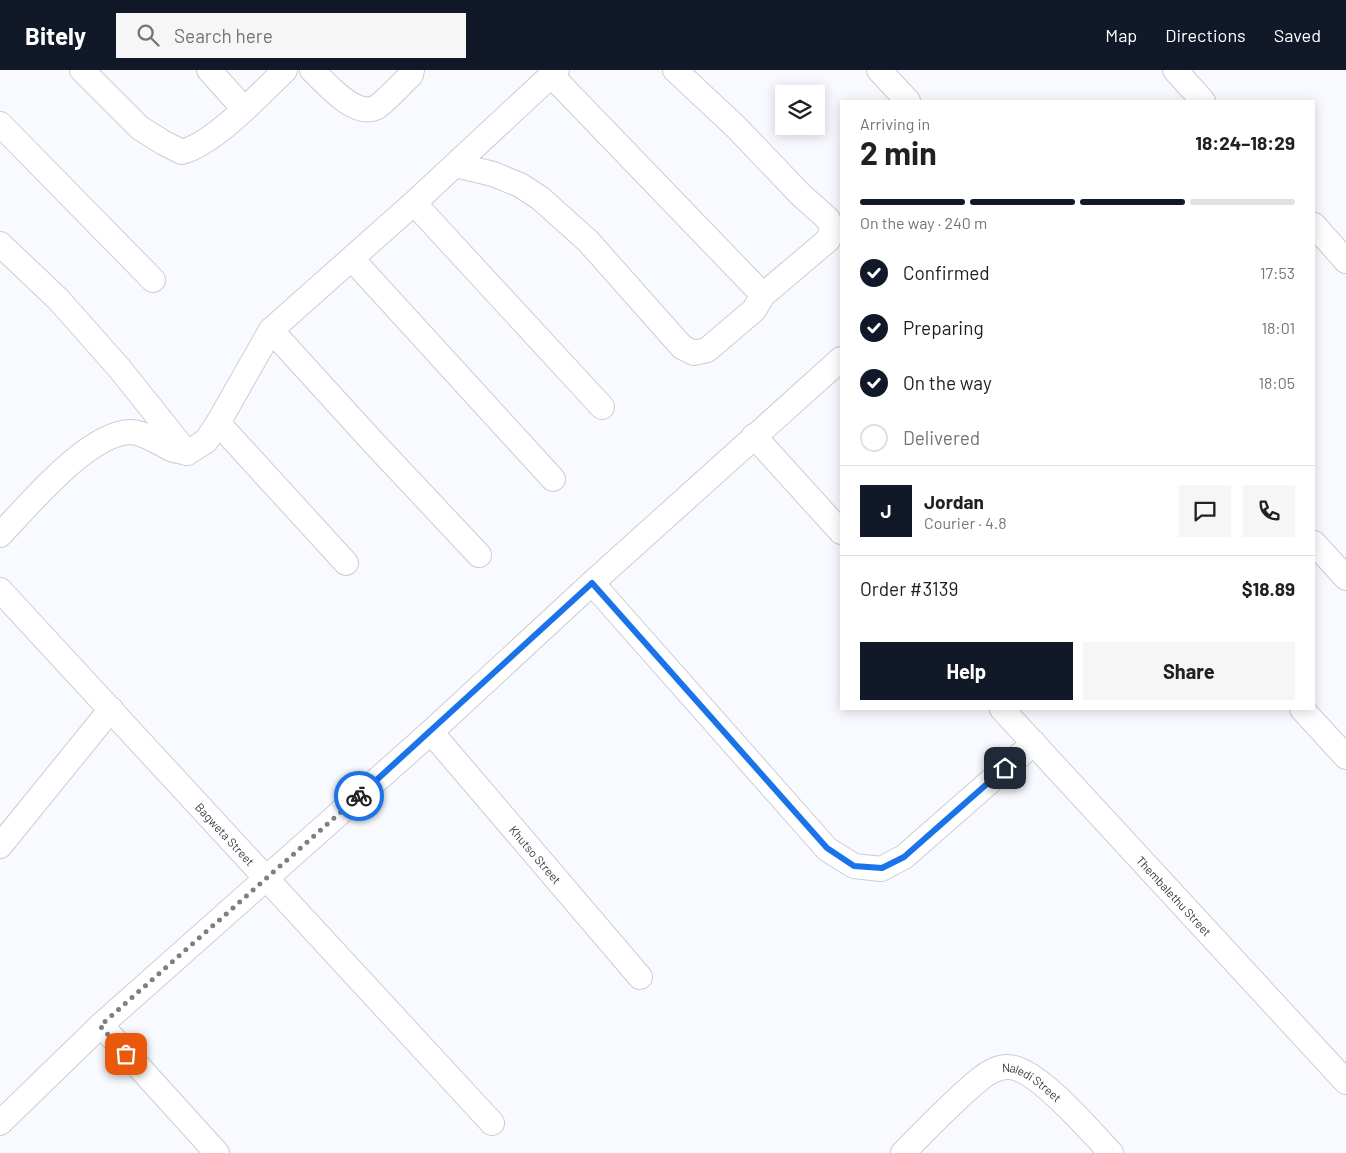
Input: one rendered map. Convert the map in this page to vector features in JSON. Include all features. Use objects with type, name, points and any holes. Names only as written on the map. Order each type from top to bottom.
[{"type":"street","points":[[82,70],[140,128],[182,152],[194,148],[215,134],[285,70]]},
{"type":"street","points":[[209,70],[244,109]]},
{"type":"street","points":[[312,70],[348,104],[365,109],[376,107],[411,75],[412,70]]},
{"type":"street","points":[[456,165],[502,177],[520,184],[540,198],[588,241],[682,347],[694,353],[706,350],[754,310],[763,295],[828,240],[832,230],[828,219],[801,195],[736,127],[675,70]]},
{"type":"street","points":[[879,70],[907,100]]},
{"type":"street","points":[[1175,70],[1202,100]]},
{"type":"street","points":[[0,535],[74,460],[91,447],[111,436],[131,432],[156,440],[170,449],[187,453],[206,441],[271,330],[456,165],[554,73],[763,295]]},
{"type":"street","points":[[0,124],[153,280]]},
{"type":"street","points":[[414,203],[602,407]]},
{"type":"street","points":[[1315,226],[1346,261]]},
{"type":"street","points":[[0,244],[58,299],[120,369],[187,453]]},
{"type":"street","points":[[352,259],[553,479]]},
{"type":"street","points":[[271,330],[372,441],[479,554]]},
{"type":"street","points":[[0,1123],[100,1026],[431,732],[592,583],[840,360]]},
{"type":"street","points":[[218,423],[346,563]]},
{"type":"street","points":[[754,436],[840,531]]},
{"type":"street","points":[[1315,544],[1346,578]]},
{"type":"street","points":[[592,583],[827,848],[854,866],[882,868],[904,857],[1034,743]]},
{"type":"street","name":"Bagweta Street","points":[[0,590],[492,1123]]},
{"type":"street","points":[[0,846],[111,709]]},
{"type":"street","name":"Thembalethu Street","points":[[1003,710],[1346,1082]]},
{"type":"street","points":[[1303,710],[1346,757]]},
{"type":"street","name":"Khutso Street","points":[[431,732],[640,977]]},
{"type":"street","points":[[100,1026],[217,1153]]},
{"type":"street","name":"Naledi Street","points":[[903,1153],[981,1078],[998,1069],[1009,1066],[1027,1072],[1041,1082],[1110,1153]]},
{"type":"way so far","points":[[126,1054],[100,1026],[359,796]]},
{"type":"route","points":[[359,796],[592,583],[827,848],[854,866],[882,868],[904,857],[1005,768]]}]
